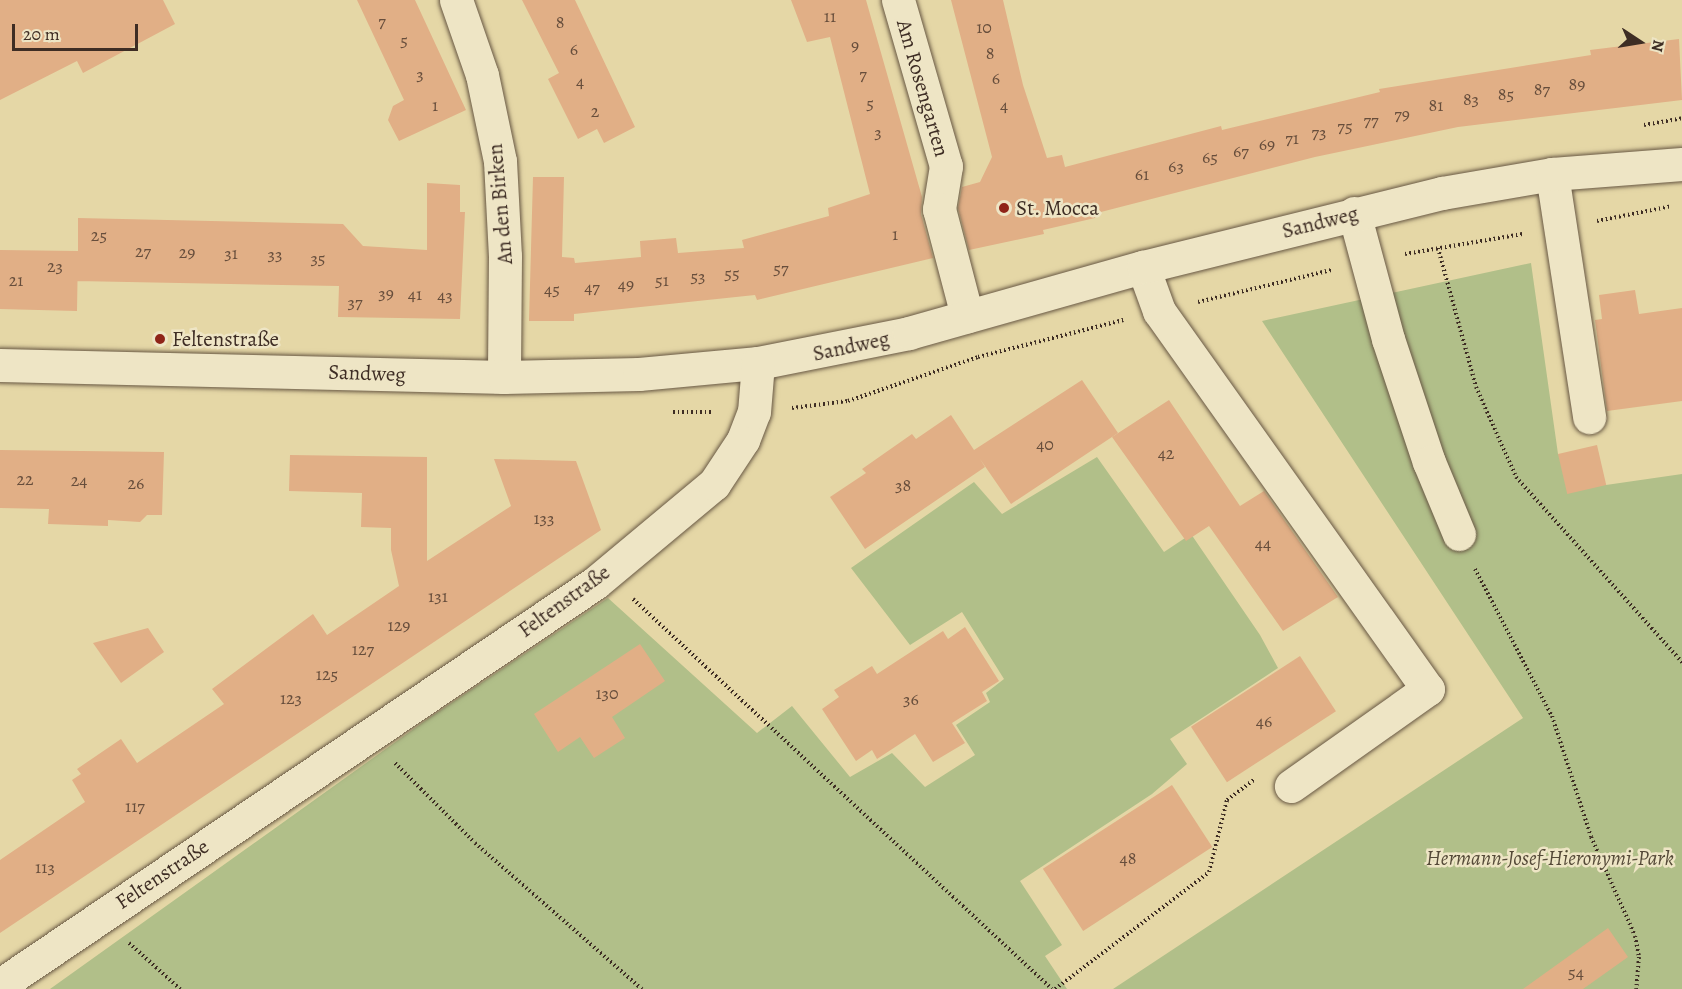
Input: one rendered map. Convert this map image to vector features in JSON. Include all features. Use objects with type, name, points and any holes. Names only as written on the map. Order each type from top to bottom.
[{"type":"street","name":"An den Birken","points":[[456,0],[482,75],[500,161],[505,256],[504,377]]},
{"type":"street","name":"Am Rosengarten","points":[[898,0],[946,166],[939,209],[967,316]]},
{"type":"street","name":"Sandweg","points":[[0,365],[504,377],[639,374],[758,363],[897,336],[1143,267],[1442,193],[1552,174],[1682,164]]},
{"type":"street","points":[[1552,174],[1589,417]]},
{"type":"street","points":[[1354,213],[1388,339],[1430,462],[1459,534]]},
{"type":"street","points":[[1143,267],[1159,311],[1428,689],[1297,782]]},
{"type":"street","name":"Feltenstraße","points":[[0,985],[366,735],[595,583],[605,572],[714,484],[743,440],[754,412],[758,363]]},
{"type":"path","points":[[1638,127],[1682,118]]},
{"type":"path","points":[[1438,248],[1476,387],[1516,477],[1682,662]]},
{"type":"path","points":[[1459,534],[1552,716],[1591,837],[1635,936],[1639,957],[1636,989]]},
{"type":"path","points":[[605,572],[1054,989],[1209,873],[1227,800],[1270,767],[1297,782]]},
{"type":"path","points":[[366,735],[475,843],[642,989]]},
{"type":"path","points":[[100,916],[180,989]]},
{"type":"green space","name":"Hermann-Josef-Hieronymi-Park","points":[[1531,263],[1558,454],[1606,485],[1682,474],[1682,989],[1113,989],[1523,718],[1262,321]]},
{"type":"green space","points":[[1097,457],[1164,552],[1191,534],[1260,635],[1278,668],[1170,739],[1187,764],[1152,794],[1020,881],[1062,945],[1045,956],[1067,989],[50,989],[429,718],[608,598],[757,733],[792,706],[850,777],[892,753],[925,787],[975,755],[956,725],[990,702],[986,693],[1004,679],[962,612],[910,645],[851,568],[974,482],[1002,514]]},
{"type":"building","points":[[0,0],[163,0],[175,24],[83,73],[77,61],[0,100]]},
{"type":"building","points":[[357,0],[415,0],[466,110],[399,141],[388,120],[393,106],[404,100]]},
{"type":"building","points":[[522,0],[575,0],[635,127],[604,143],[597,129],[578,139],[548,79],[559,73]]},
{"type":"building","points":[[791,0],[866,0],[922,197],[921,214],[933,258],[757,300],[755,295],[574,314],[574,321],[529,321],[533,177],[564,177],[562,257],[574,258],[575,263],[641,257],[640,241],[676,238],[678,253],[744,248],[742,240],[829,216],[828,208],[870,194],[830,37],[807,42]]},
{"type":"building","points":[[951,0],[1003,0],[1023,85],[1047,158],[1062,155],[1065,167],[1221,126],[1222,130],[1380,92],[1379,89],[1591,55],[1590,50],[1679,39],[1682,100],[1458,127],[1315,157],[1097,213],[1095,218],[1043,230],[1044,234],[969,250],[958,208],[962,187],[980,182],[992,157]]},
{"type":"building","points":[[427,183],[460,185],[460,212],[465,212],[460,319],[338,317],[339,286],[77,281],[77,311],[0,309],[0,250],[78,251],[78,218],[343,224],[363,246],[427,250]]},
{"type":"building","points":[[1635,290],[1639,314],[1682,308],[1682,401],[1607,411],[1595,320],[1602,319],[1599,295]]},
{"type":"building","points":[[1082,380],[1118,433],[1011,504],[980,459],[985,467],[865,549],[830,497],[866,473],[862,469],[912,434],[916,439],[951,415],[974,450]]},
{"type":"building","points":[[1169,400],[1240,506],[1264,491],[1338,597],[1283,631],[1209,526],[1186,541],[1112,437]]},
{"type":"building","points":[[1597,445],[1606,485],[1567,494],[1558,454]]},
{"type":"building","points":[[0,450],[164,452],[162,515],[147,515],[140,522],[108,520],[108,526],[48,524],[49,509],[0,508]]},
{"type":"building","points":[[290,455],[427,457],[427,561],[511,506],[494,459],[576,461],[601,530],[0,933],[0,860],[85,802],[72,780],[81,774],[77,769],[121,739],[137,763],[224,704],[212,689],[313,614],[327,635],[399,586],[391,550],[391,528],[361,527],[362,493],[289,491]]},
{"type":"building","points":[[965,627],[999,681],[982,692],[987,701],[952,723],[965,743],[933,762],[915,734],[877,759],[872,750],[856,761],[822,709],[839,697],[834,690],[872,666],[877,674],[943,631],[948,639]]},
{"type":"building","points":[[148,628],[164,652],[121,683],[93,643]]},
{"type":"building","points":[[640,644],[665,681],[612,717],[625,738],[594,758],[580,737],[558,752],[534,714]]},
{"type":"building","points":[[1300,656],[1336,711],[1227,782],[1191,727]]},
{"type":"building","points":[[1172,785],[1212,847],[1083,931],[1043,869]]},
{"type":"building","points":[[1608,928],[1628,957],[1583,989],[1523,989]]},
{"type":"place","name":"St. Mocca","points":[[1004,208]]},
{"type":"place","name":"Feltenstraße","points":[[160,339]]}]
